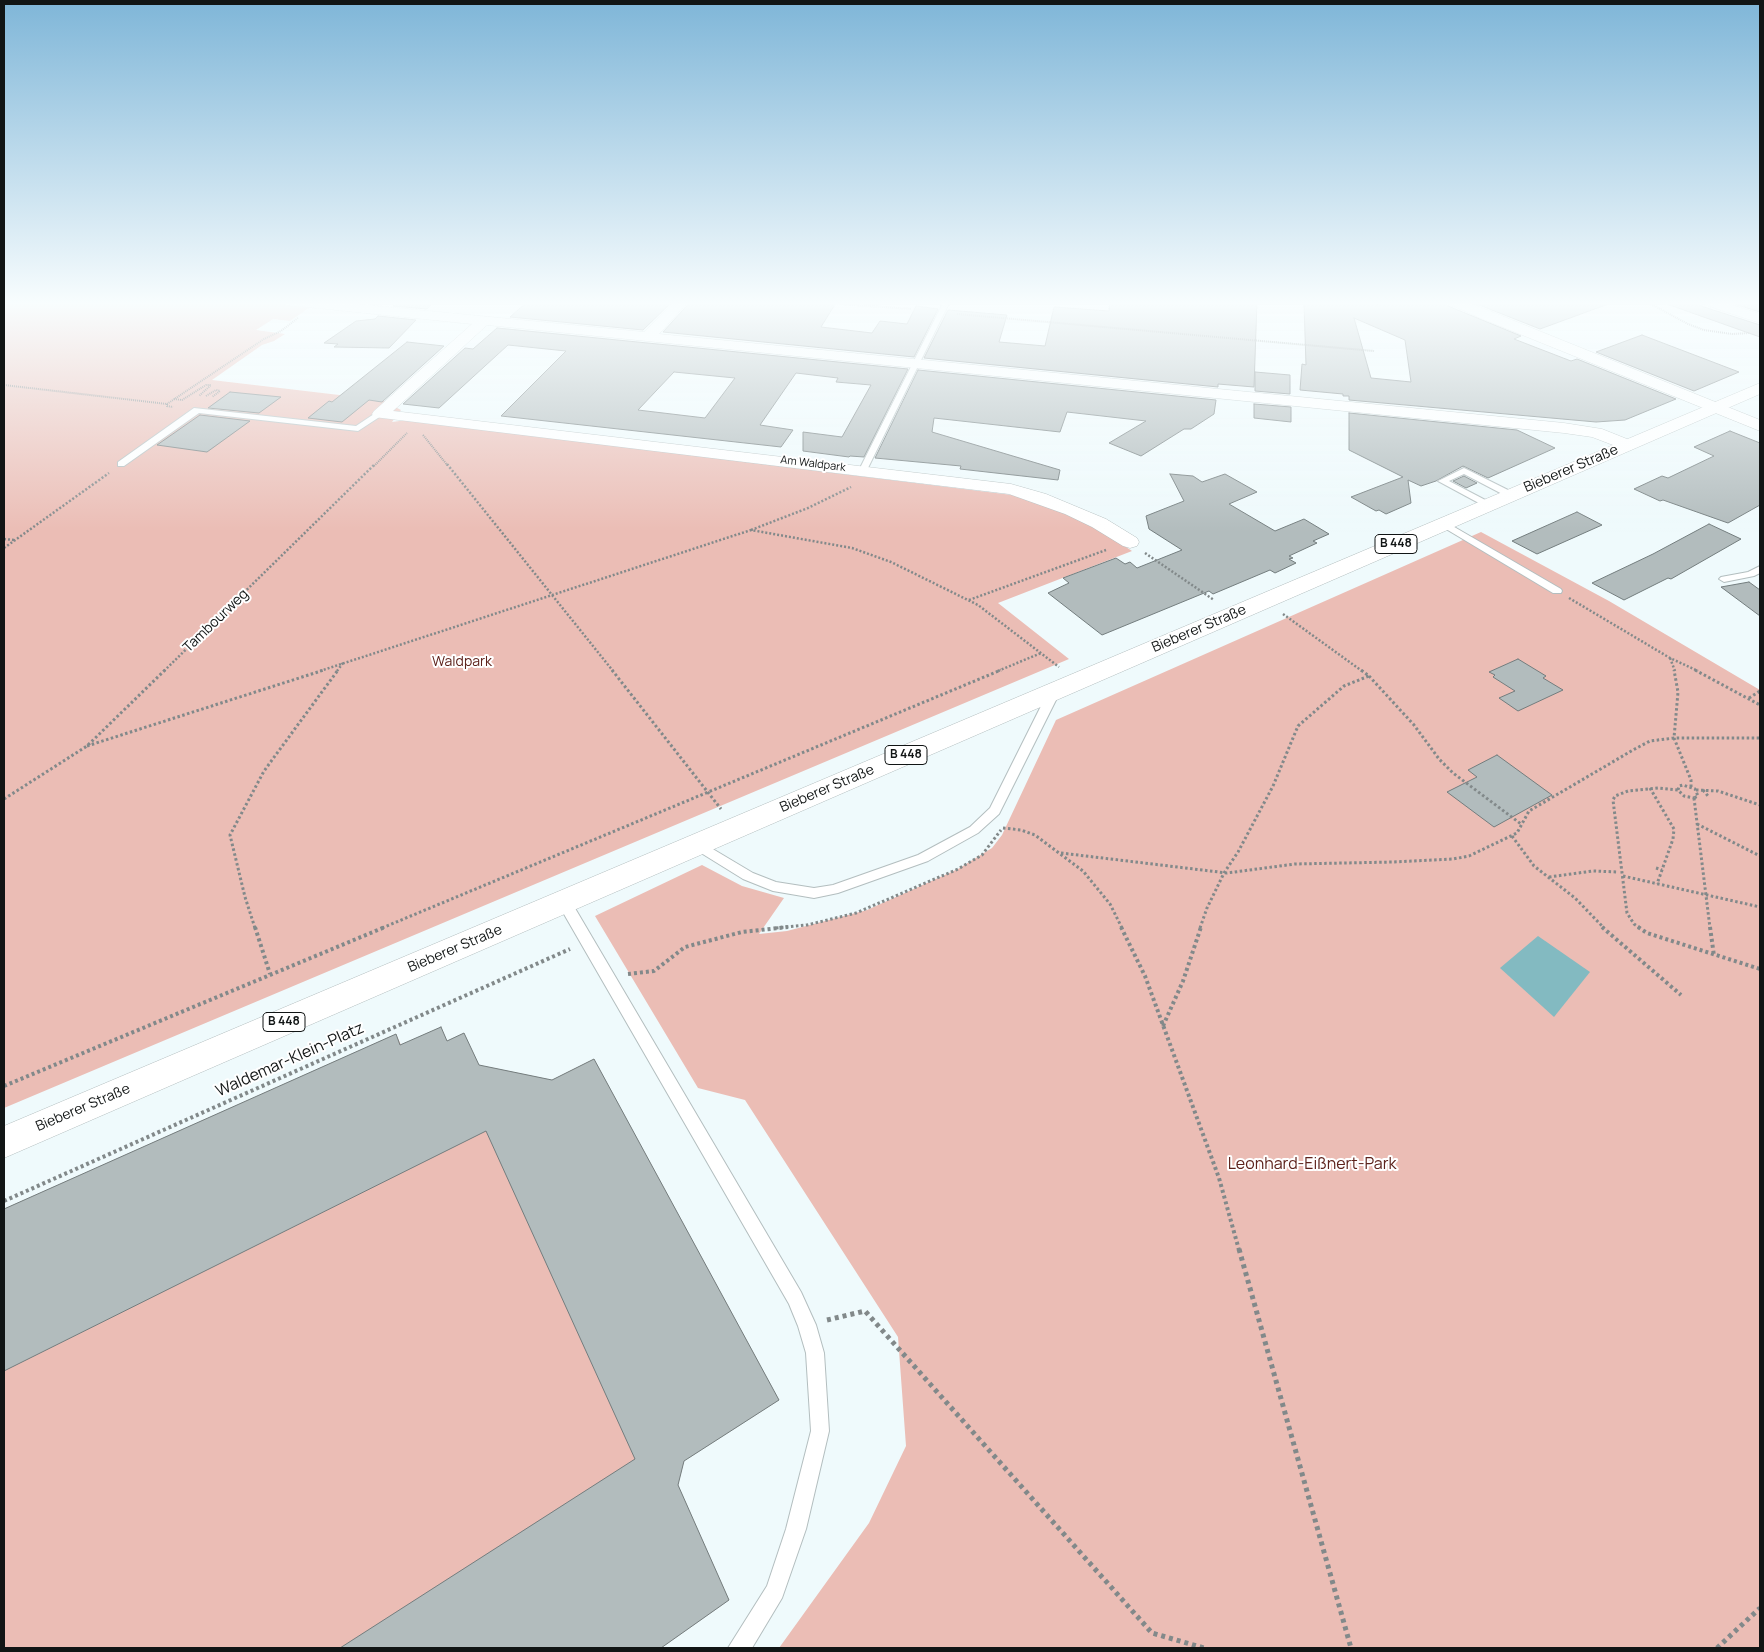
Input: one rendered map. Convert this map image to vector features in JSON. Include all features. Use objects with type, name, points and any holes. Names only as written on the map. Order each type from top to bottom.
[{"type":"main road","name":"Bieberer Straße","points":[[4,1142],[1760,388]]},
{"type":"street","points":[[380,414],[420,378]]},
{"type":"street","points":[[1057,378],[1536,426],[1579,440],[1617,449]]},
{"type":"street","points":[[1644,378],[1760,426]]},
{"type":"street","name":"Am Waldpark","points":[[380,414],[979,484],[1026,493],[1084,516],[1130,542]]},
{"type":"lane","points":[[863,470],[909,378]]},
{"type":"lane","points":[[121,464],[197,410],[358,428],[380,414]]},
{"type":"lane","points":[[1488,505],[1442,481],[1464,471],[1511,495]]},
{"type":"lane","points":[[1456,488],[1477,478]]},
{"type":"lane","points":[[1444,524],[1557,591]]},
{"type":"lane","points":[[1724,579],[1751,574],[1760,569]]},
{"type":"lane","points":[[697,845],[748,876],[780,888],[814,893],[833,890],[923,858],[974,830],[987,820],[1002,800],[1065,686]]},
{"type":"lane","points":[[564,902],[795,1298],[807,1324],[815,1353],[820,1431],[796,1529],[775,1591],[739,1648]]},
{"type":"path","points":[[4,385],[167,405],[207,378]]},
{"type":"path","name":"Tambourweg","points":[[4,799],[87,746],[408,432]]},
{"type":"path","points":[[421,433],[554,596],[735,828]]},
{"type":"path","points":[[4,548],[121,464]]},
{"type":"path","points":[[87,746],[343,662],[554,596],[751,530],[808,508],[847,490],[855,484],[863,470]]},
{"type":"path","points":[[751,530],[824,542],[872,554],[968,600],[1041,653],[1065,686]]},
{"type":"path","points":[[4,539],[15,540]]},
{"type":"path","points":[[968,600],[1130,542],[1217,602]]},
{"type":"path","points":[[1557,591],[1670,658],[1760,705]]},
{"type":"path","points":[[1264,600],[1369,676],[1414,725],[1439,759],[1454,773],[1521,824]]},
{"type":"path","points":[[4,1086],[1041,653]]},
{"type":"path","points":[[1670,658],[1677,677],[1678,692],[1674,738],[1691,786],[1696,790],[1698,796],[1694,798]]},
{"type":"path","points":[[270,974],[244,897],[230,835],[264,771],[343,662]]},
{"type":"path","points":[[1163,1027],[1183,981],[1208,908],[1224,873],[1238,852],[1273,786],[1298,726],[1344,686],[1369,676]]},
{"type":"path","points":[[1748,698],[1760,691]]},
{"type":"path","points":[[1061,853],[1224,873],[1295,864],[1454,859],[1480,852],[1517,833],[1530,810],[1650,741],[1674,738],[1760,738]]},
{"type":"path","points":[[1678,790],[1681,786],[1691,786]]},
{"type":"path","points":[[1650,788],[1672,824],[1674,834],[1657,884]]},
{"type":"path","points":[[1694,798],[1684,796],[1678,790],[1650,788],[1618,793],[1613,800],[1627,913],[1634,924],[1647,933],[1714,956],[1760,969]]},
{"type":"path","points":[[1696,790],[1711,788],[1743,798],[1760,806]]},
{"type":"path","points":[[1703,790],[1708,796]]},
{"type":"path","points":[[1694,798],[1714,956]]},
{"type":"path","points":[[1660,804],[1666,804]]},
{"type":"path","points":[[1697,824],[1760,856]]},
{"type":"path","points":[[607,976],[654,971],[685,946],[742,932],[807,925],[856,913],[958,869],[982,855],[1003,828]]},
{"type":"path","points":[[974,830],[1003,828],[1021,830],[1035,835],[1061,853],[1083,872],[1110,904],[1145,976],[1219,1178],[1351,1648]]},
{"type":"path","points":[[1512,836],[1534,866],[1575,898],[1602,927],[1681,995]]},
{"type":"path","points":[[1656,868],[1662,870]]},
{"type":"path","points":[[1548,877],[1593,871],[1618,872]]},
{"type":"path","points":[[1623,876],[1760,907]]},
{"type":"path","name":"Waldemar-Klein-Platz","points":[[4,1201],[587,941]]},
{"type":"path","points":[[807,1324],[865,1311],[1152,1633],[1204,1648]]},
{"type":"path","points":[[1717,1648],[1760,1608]]},
{"type":"green space","name":"Waldpark","points":[[4,378],[215,378],[212,380],[382,400],[401,410],[392,422],[407,420],[1012,495],[1046,504],[1096,527],[1132,551],[998,603],[1069,659],[4,1108]]},
{"type":"green space","name":"Leonhard-Eißnert-Park","points":[[1481,532],[1609,601],[1760,690],[1760,1648],[779,1648],[869,1523],[906,1446],[898,1337],[745,1100],[698,1088],[595,916],[702,865],[742,886],[784,898],[759,934],[787,931],[867,910],[958,869],[992,848],[1002,835],[1056,720]]},
{"type":"green space","points":[[441,1027],[447,1041],[464,1033],[479,1065],[552,1080],[594,1059],[779,1400],[684,1461],[678,1485],[729,1600],[661,1648],[4,1648],[4,1209],[396,1034],[401,1045]]},
{"type":"water","points":[[1538,936],[1590,972],[1554,1017],[1500,968]]},
{"type":"building","points":[[362,378],[408,378],[382,402],[369,400],[342,422],[308,418],[329,401],[332,402]]},
{"type":"building","points":[[432,378],[472,378],[439,408],[403,404]]},
{"type":"building","points":[[539,378],[668,378],[638,410],[705,418],[735,378],[792,378],[760,425],[793,430],[781,447],[501,416]]},
{"type":"building","points":[[838,378],[903,378],[864,457],[803,451],[803,432],[842,437],[871,385],[836,382]]},
{"type":"building","points":[[914,378],[998,378],[1216,400],[1214,414],[1191,429],[1184,429],[1141,456],[1109,443],[1146,421],[1067,412],[1060,432],[934,418],[932,432],[1060,470],[1058,480],[960,469],[961,466],[875,458]]},
{"type":"building","points":[[1128,378],[1254,378],[1254,387],[1218,384],[1218,387]]},
{"type":"building","points":[[1255,378],[1290,378],[1290,394],[1255,391]]},
{"type":"building","points":[[1301,378],[1372,378],[1411,382],[1410,378],[1624,378],[1676,399],[1625,420],[1596,422],[1349,400],[1349,396],[1343,396],[1343,394],[1300,390]]},
{"type":"building","points":[[1662,378],[1725,378],[1694,391]]},
{"type":"building","points":[[230,392],[281,397],[259,413],[208,408]]},
{"type":"building","points":[[1254,404],[1291,407],[1291,422],[1254,418]]},
{"type":"building","points":[[1349,413],[1517,430],[1555,448],[1488,478],[1463,466],[1436,481],[1421,486],[1408,480],[1411,503],[1386,514],[1379,510],[1376,511],[1351,497],[1403,477],[1349,450]]},
{"type":"building","points":[[200,415],[250,421],[207,452],[157,445]]},
{"type":"building","points":[[1730,431],[1760,443],[1760,505],[1728,523],[1663,500],[1660,501],[1634,489],[1662,476],[1668,478],[1714,456],[1694,447]]},
{"type":"building","points":[[1170,474],[1193,476],[1202,482],[1225,474],[1257,492],[1229,504],[1275,531],[1304,519],[1329,534],[1313,541],[1317,543],[1289,556],[1293,558],[1289,559],[1296,563],[1275,573],[1270,570],[1213,594],[1209,591],[1102,635],[1048,593],[1069,583],[1063,578],[1116,558],[1125,564],[1130,562],[1137,568],[1182,550],[1149,529],[1146,516],[1184,501]]},
{"type":"building","points":[[1464,476],[1477,483],[1466,488],[1453,481]]},
{"type":"building","points":[[1577,512],[1602,525],[1537,554],[1512,541]]},
{"type":"building","points":[[1709,524],[1741,539],[1671,579],[1668,578],[1624,600],[1592,583],[1653,554]]},
{"type":"building","points":[[1749,582],[1760,590],[1760,616],[1721,587]]},
{"type":"building","points":[[1518,659],[1546,676],[1543,678],[1563,690],[1518,711],[1499,698],[1515,691],[1493,677],[1495,675],[1489,672]]},
{"type":"building","points":[[1497,755],[1552,795],[1494,827],[1447,792],[1477,777],[1468,770]]},
{"type":"building","points":[[441,1027],[447,1041],[464,1033],[479,1065],[552,1080],[594,1059],[779,1400],[684,1461],[678,1485],[729,1600],[661,1648],[340,1648],[635,1459],[486,1131],[4,1371],[4,1209],[396,1034],[400,1045]]}]
